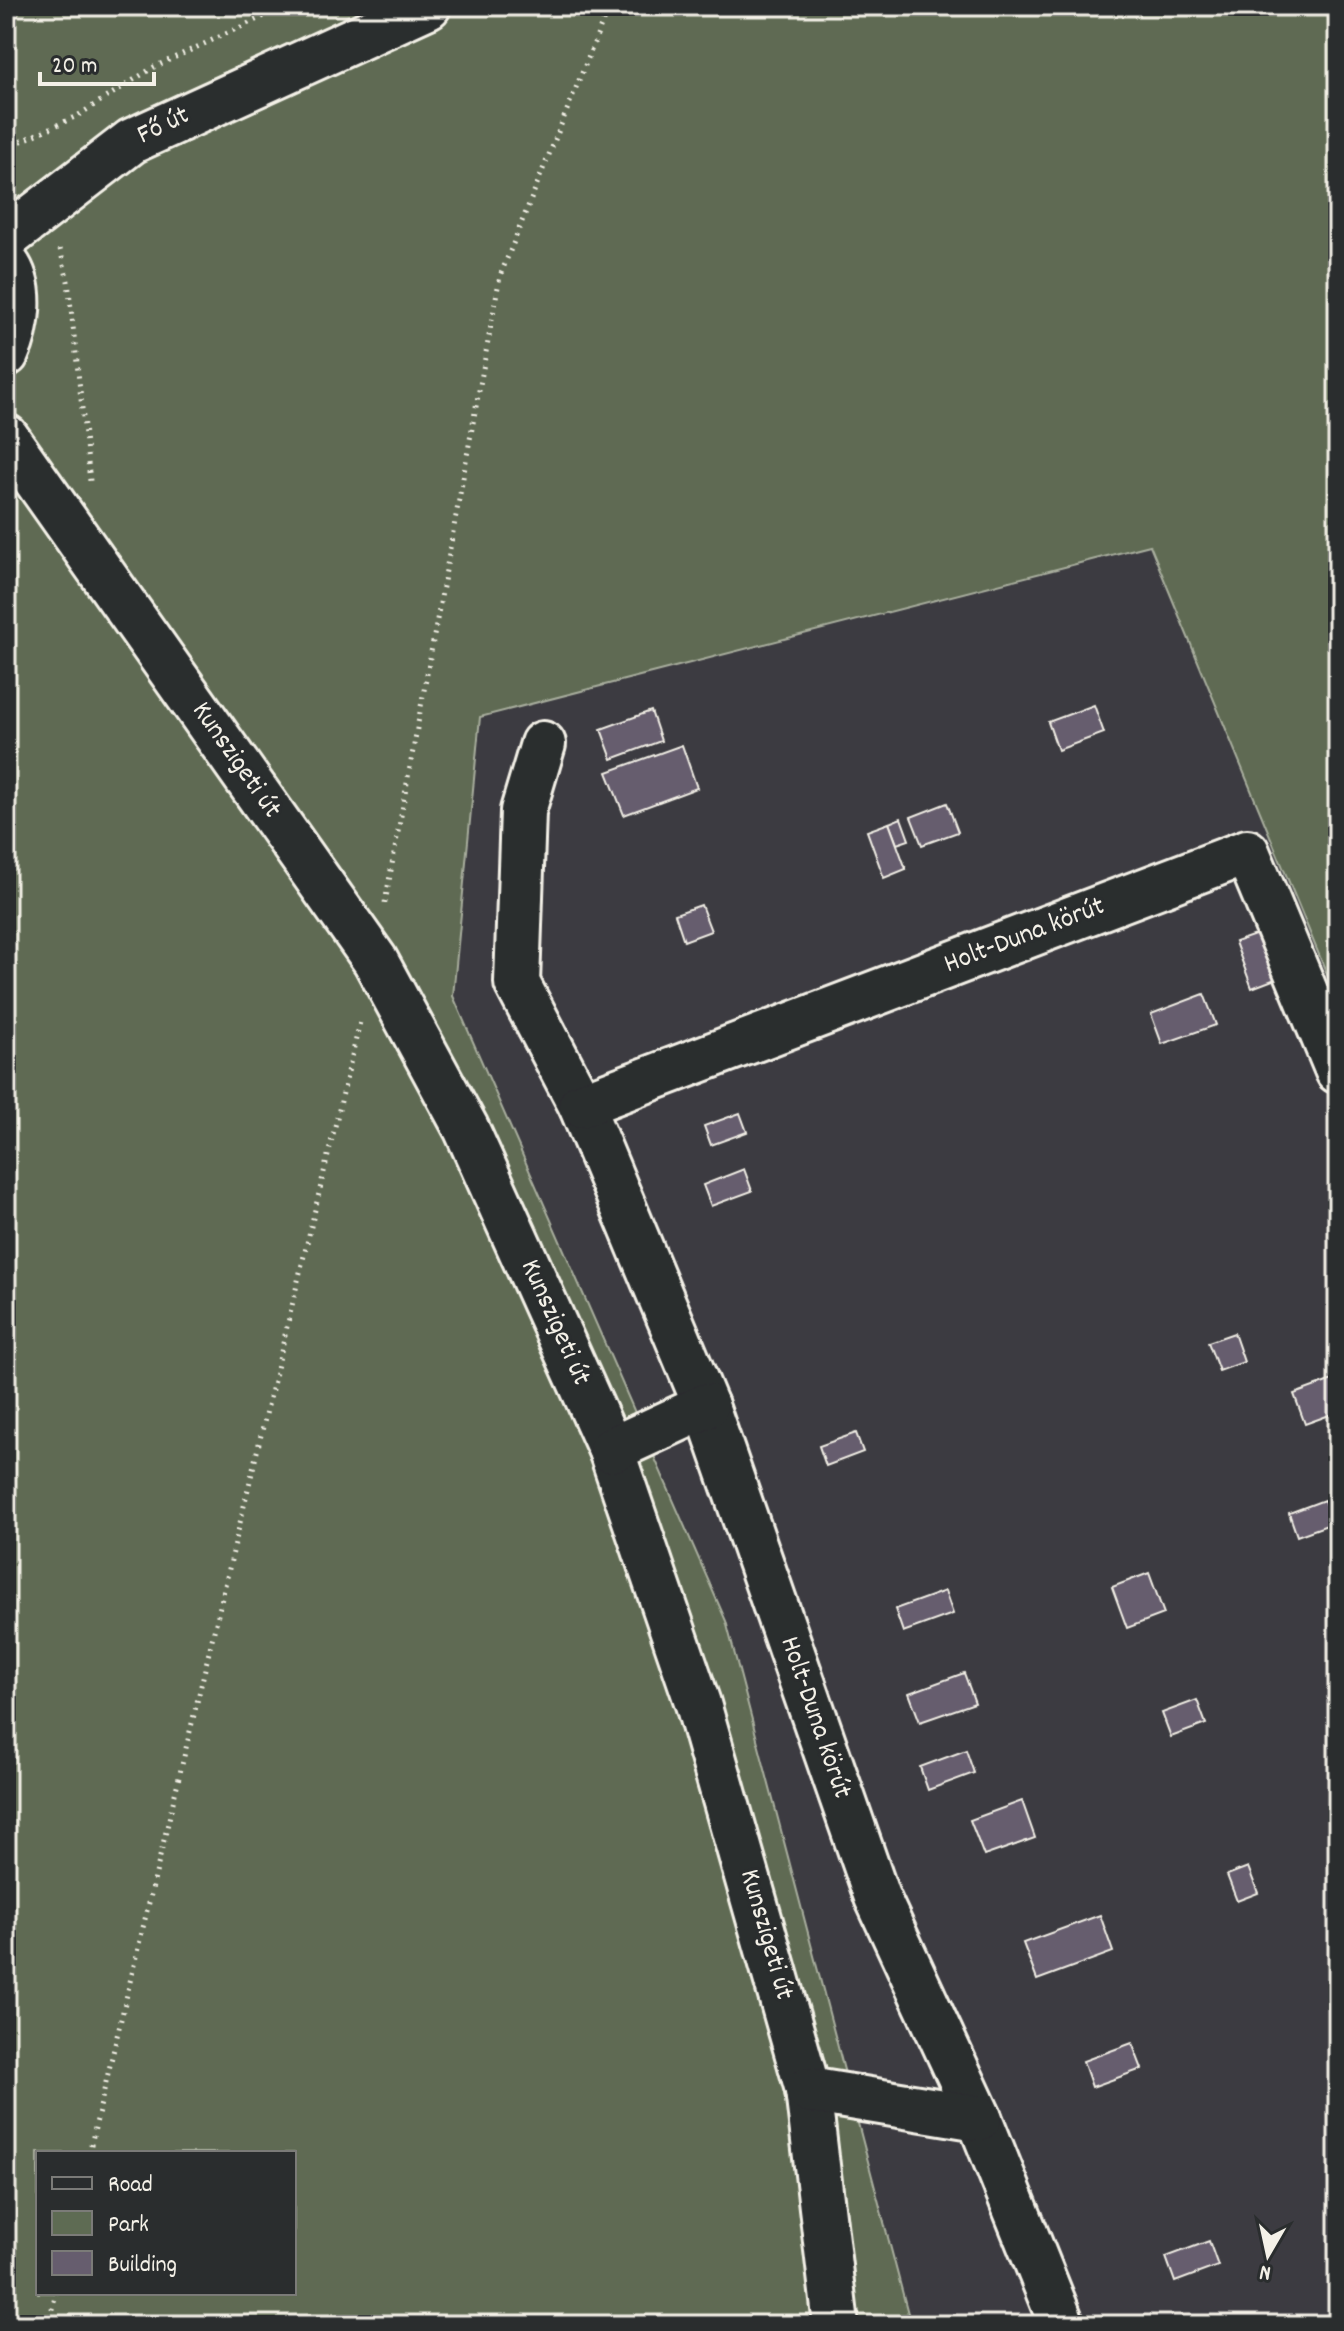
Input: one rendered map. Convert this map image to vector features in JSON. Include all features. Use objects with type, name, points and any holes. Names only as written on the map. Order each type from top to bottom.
[{"type":"street","name":"Fő út","points":[[21,226],[132,141],[428,6]]},
{"type":"street","points":[[6,263],[13,272],[17,315],[13,339],[6,354]]},
{"type":"street","name":"Kunszigeti út","points":[[6,437],[375,960],[466,1128],[611,1450],[698,1704],[808,2090],[836,2325]]},
{"type":"street","name":"Holt-Duna körút","points":[[543,744],[523,811],[517,983],[581,1105],[706,1406],[877,1897],[979,2118],[1062,2325]]},
{"type":"street","name":"Holt-Duna körút","points":[[581,1105],[1247,852],[1338,1071]]},
{"type":"street","points":[[611,1450],[706,1406]]},
{"type":"street","points":[[808,2090],[979,2118]]},
{"type":"path","points":[[6,148],[77,116],[154,67],[286,6]]},
{"type":"path","points":[[375,960],[500,276],[609,6]]},
{"type":"path","points":[[21,226],[59,246],[68,281],[91,492]]},
{"type":"path","points":[[89,2151],[345,1087]]},
{"type":"path","points":[[48,2325],[56,2295]]},
{"type":"green space","points":[[6,6],[1338,6],[1338,1001],[1150,545],[480,717],[453,996],[726,1621],[911,2325],[6,2325]]},
{"type":"building","points":[[1094,705],[1104,733],[1058,750],[1048,722]]},
{"type":"building","points":[[651,711],[661,741],[612,759],[601,729]]},
{"type":"building","points":[[682,745],[697,788],[624,815],[607,772]]},
{"type":"building","points":[[947,803],[958,832],[922,845],[911,817]]},
{"type":"building","points":[[901,818],[909,840],[897,844],[889,823]]},
{"type":"building","points":[[889,823],[906,869],[884,878],[867,831]]},
{"type":"building","points":[[701,905],[711,931],[684,941],[675,914]]},
{"type":"building","points":[[1269,930],[1286,975],[1252,988],[1235,942]]},
{"type":"building","points":[[1204,994],[1216,1025],[1162,1044],[1151,1014]]},
{"type":"building","points":[[740,1113],[747,1132],[711,1145],[704,1126]]},
{"type":"building","points":[[744,1169],[752,1191],[711,1206],[703,1185]]},
{"type":"building","points":[[1234,1333],[1244,1362],[1219,1371],[1208,1342]]},
{"type":"building","points":[[1338,1378],[1338,1412],[1305,1424],[1294,1394]]},
{"type":"building","points":[[856,1433],[863,1452],[826,1466],[819,1446]]},
{"type":"building","points":[[1338,1441],[1338,1474],[1327,1445]]},
{"type":"building","points":[[1324,1500],[1333,1523],[1297,1536],[1289,1513]]},
{"type":"building","points":[[1149,1573],[1164,1614],[1127,1628],[1112,1587]]},
{"type":"building","points":[[945,1591],[953,1614],[903,1632],[895,1609]]},
{"type":"building","points":[[964,1673],[975,1703],[920,1722],[909,1693]]},
{"type":"building","points":[[1197,1700],[1206,1724],[1171,1737],[1162,1713]]},
{"type":"building","points":[[966,1750],[974,1773],[928,1790],[920,1767]]},
{"type":"building","points":[[1022,1801],[1035,1838],[984,1856],[970,1820]]},
{"type":"building","points":[[1248,1867],[1258,1893],[1237,1901],[1227,1875]]},
{"type":"building","points":[[1100,1915],[1113,1952],[1037,1980],[1023,1943]]},
{"type":"building","points":[[1132,2043],[1142,2069],[1092,2087],[1083,2061]]},
{"type":"building","points":[[1209,2241],[1218,2266],[1175,2282],[1166,2257]]}]
